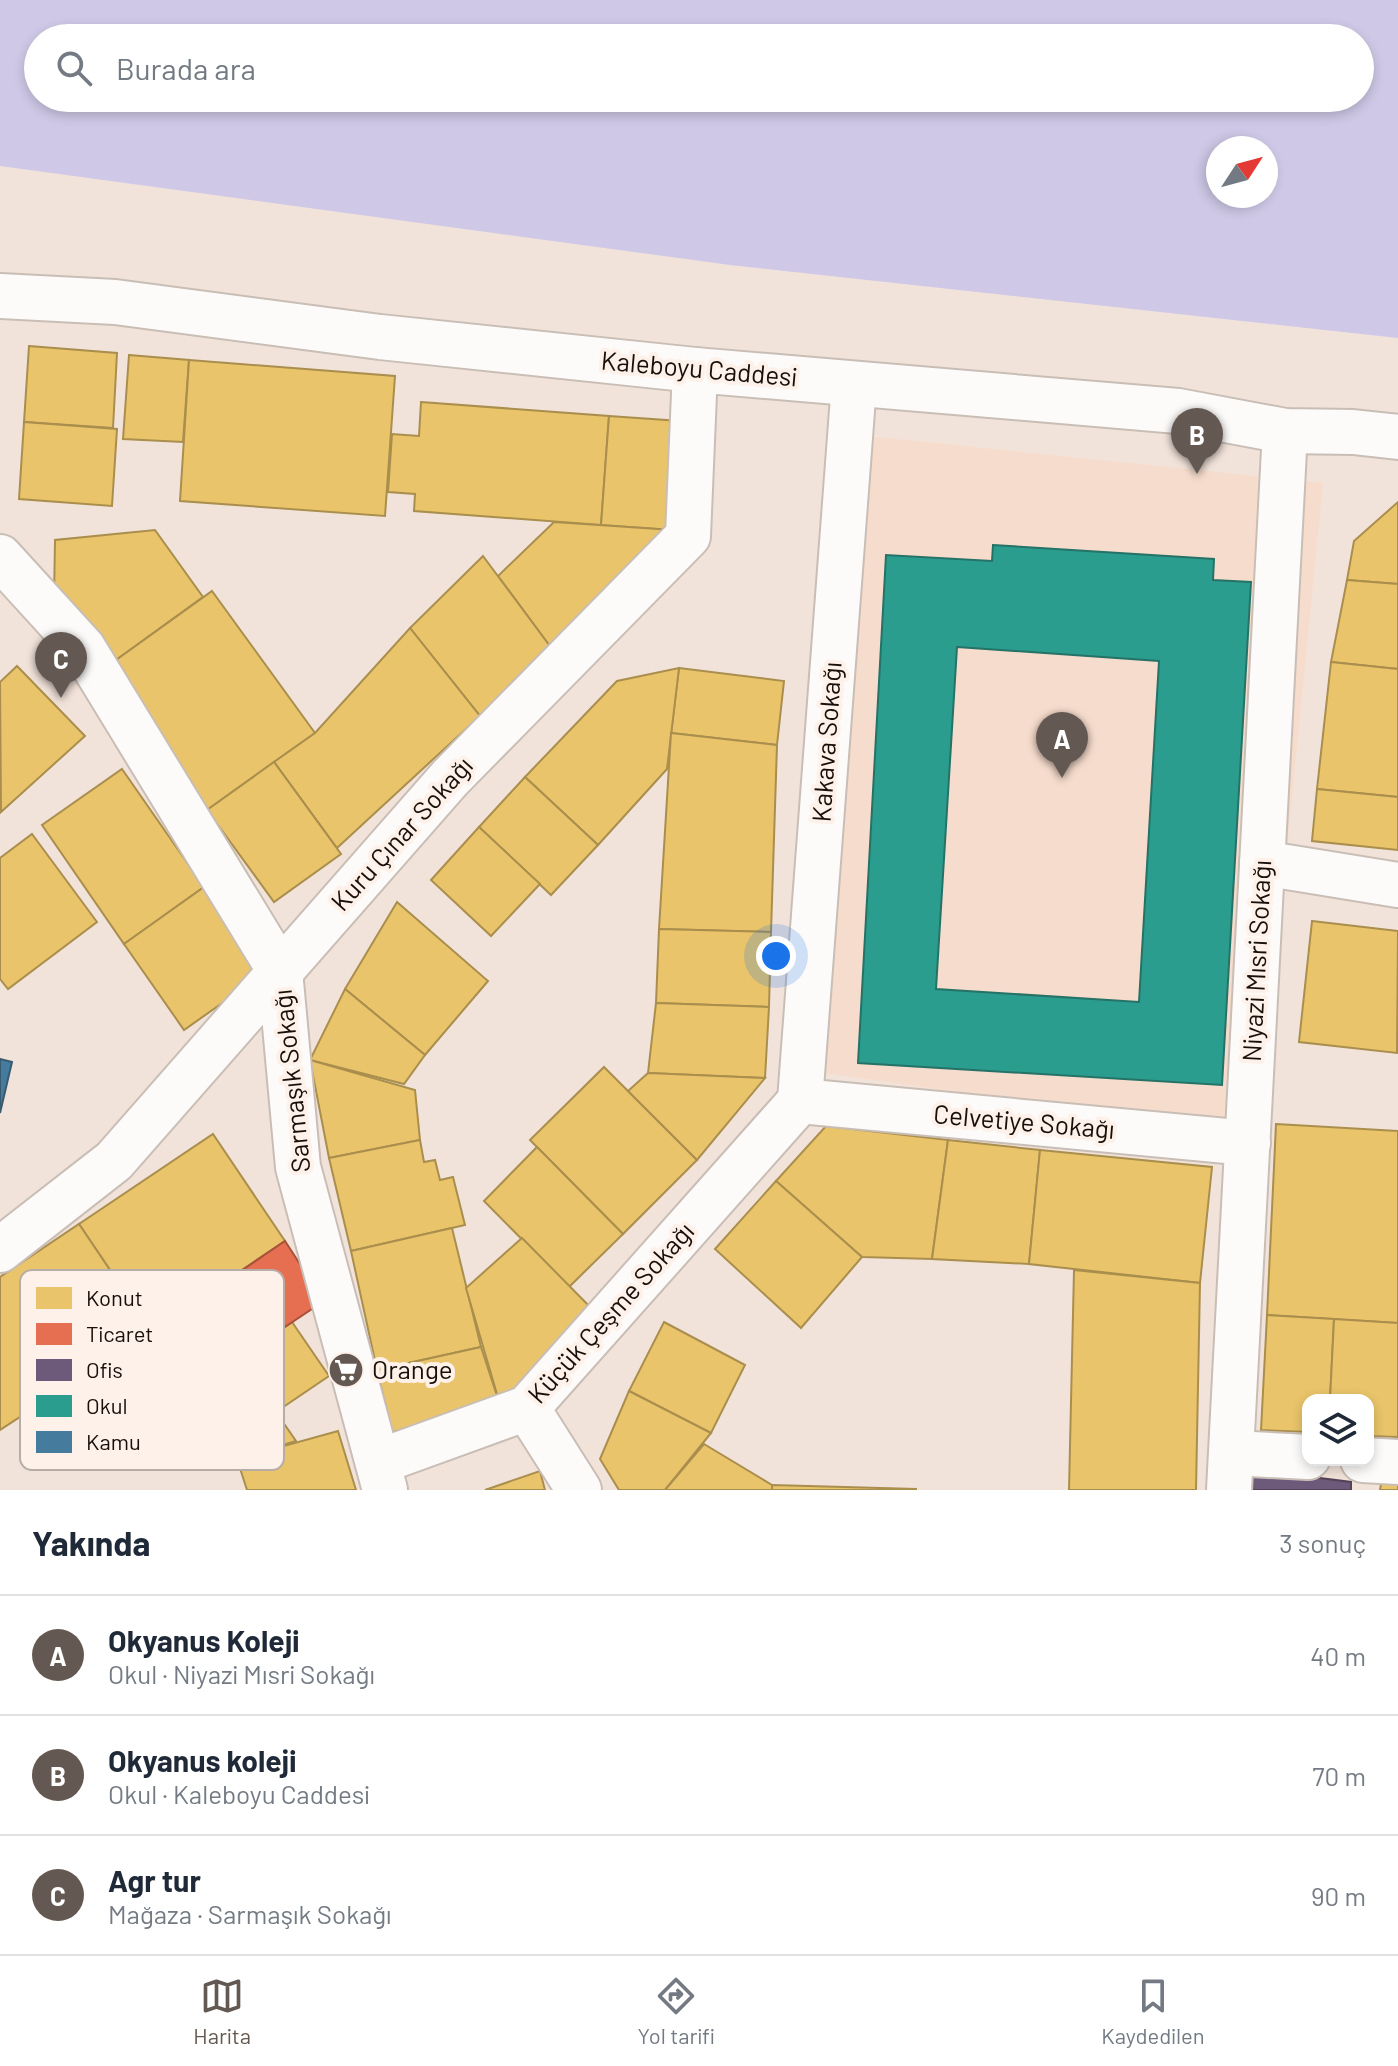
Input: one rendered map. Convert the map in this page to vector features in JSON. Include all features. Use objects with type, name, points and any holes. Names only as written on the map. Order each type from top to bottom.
[{"type":"street","name":"Kaleboyu Caddesi","points":[[0,296],[115,302],[380,337],[695,370],[1178,411],[1285,431],[1398,437]]},
{"type":"street","name":"Kuru Çınar Sokağı","points":[[0,1250],[114,1161],[450,778],[688,536],[695,370]]},
{"type":"street","name":"Kakava Sokağı","points":[[800,1101],[854,384]]},
{"type":"street","name":"Niyazi Mısri Sokağı","points":[[1231,1471],[1285,431]]},
{"type":"street","name":"Sarmaşık Sokağı","points":[[0,557],[83,648],[280,971],[298,1167],[382,1476]]},
{"type":"street","points":[[1262,863],[1398,885]]},
{"type":"street","name":"Celvetiye Sokağı","points":[[800,1101],[1248,1143]]},
{"type":"street","name":"Küçük Çeşme Sokağı","points":[[382,1476],[527,1408],[800,1101]]},
{"type":"street","points":[[527,1408],[579,1490]]},
{"type":"street","points":[[1231,1471],[1302,1458]]},
{"type":"street","points":[[1374,1461],[1398,1462]]},
{"type":"shaded area","points":[[0,0],[1398,0],[1398,338],[730,265],[0,166]]},
{"type":"shaded area","points":[[838,433],[1323,483],[1259,1135],[824,1073]]},
{"type":"building: Konut","points":[[29,346],[117,353],[113,428],[24,422]]},
{"type":"building: Konut","points":[[129,355],[189,360],[183,442],[123,439]]},
{"type":"building: Konut","points":[[189,360],[395,376],[385,516],[180,501]]},
{"type":"building: Konut","points":[[421,402],[609,416],[601,525],[414,511],[415,494],[388,492],[392,434],[419,436]]},
{"type":"building: Konut","points":[[609,416],[680,421],[673,530],[601,525]]},
{"type":"building: Konut","points":[[24,422],[117,429],[112,506],[19,499]]},
{"type":"building: Konut","points":[[1398,502],[1398,584],[1347,580],[1354,541]]},
{"type":"building: Konut","points":[[554,522],[673,530],[555,653],[498,576]]},
{"type":"building: Konut","points":[[155,530],[203,597],[105,668],[54,600],[55,540]]},
{"type":"building: Konut","points":[[483,556],[555,653],[480,716],[410,628]]},
{"type":"building: Konut","points":[[1347,580],[1398,584],[1398,669],[1331,662]]},
{"type":"building: Konut","points":[[212,591],[315,733],[207,810],[105,668]]},
{"type":"building: Konut","points":[[410,628],[480,716],[337,848],[274,762],[315,733]]},
{"type":"building: Konut","points":[[1331,662],[1398,669],[1398,797],[1317,789]]},
{"type":"building: Konut","points":[[17,666],[85,736],[1,812],[0,682]]},
{"type":"building: Konut","points":[[679,668],[784,681],[777,745],[671,733]]},
{"type":"building: Konut","points":[[679,668],[667,769],[598,845],[525,777],[617,681]]},
{"type":"building: Konut","points":[[671,733],[777,745],[771,932],[659,929]]},
{"type":"building: Konut","points":[[274,762],[341,854],[274,902],[207,810]]},
{"type":"building: Konut","points":[[122,769],[204,887],[124,944],[42,825]]},
{"type":"building: Konut","points":[[525,777],[598,845],[551,895],[479,827]]},
{"type":"building: Konut","points":[[1317,789],[1398,797],[1398,850],[1312,841]]},
{"type":"building: Konut","points":[[479,827],[540,884],[491,936],[431,880]]},
{"type":"building: Konut","points":[[32,834],[97,922],[8,989],[0,979],[0,858]]},
{"type":"building: Konut","points":[[204,887],[265,973],[184,1030],[124,944]]},
{"type":"building: Konut","points":[[397,902],[488,981],[425,1055],[345,989]]},
{"type":"building: Konut","points":[[1312,921],[1398,931],[1397,1053],[1299,1042]]},
{"type":"building: Konut","points":[[659,929],[771,932],[769,1007],[656,1003]]},
{"type":"building: Konut","points":[[345,989],[425,1055],[404,1084],[310,1060]]},
{"type":"building: Konut","points":[[656,1003],[769,1007],[765,1078],[648,1073]]},
{"type":"building: Konut","points":[[310,1060],[415,1090],[420,1140],[329,1158]]},
{"type":"building: Konut","points":[[604,1067],[697,1160],[623,1234],[530,1140]]},
{"type":"building: Konut","points":[[648,1073],[765,1078],[697,1160],[628,1091]]},
{"type":"building: Konut","points":[[1276,1124],[1398,1131],[1398,1323],[1267,1315]]},
{"type":"building: Konut","points":[[826,1126],[948,1140],[932,1259],[862,1257],[776,1181]]},
{"type":"building: Konut","points":[[213,1134],[285,1241],[242,1270],[110,1270],[79,1224]]},
{"type":"building: Konut","points":[[420,1140],[424,1162],[435,1160],[440,1180],[453,1177],[465,1225],[351,1251],[329,1158]]},
{"type":"building: Konut","points":[[948,1140],[1040,1150],[1029,1264],[932,1259]]},
{"type":"building: Konut","points":[[537,1147],[623,1234],[569,1287],[484,1201]]},
{"type":"building: Konut","points":[[1040,1150],[1212,1167],[1200,1283],[1029,1264]]},
{"type":"building: Konut","points":[[776,1181],[862,1257],[801,1328],[715,1249]]},
{"type":"building: Konut","points":[[79,1224],[110,1270],[20,1270],[20,1417],[0,1430],[0,1277]]},
{"type":"building: Konut","points":[[452,1228],[481,1347],[377,1370],[351,1251]]},
{"type":"building: Konut","points":[[522,1238],[600,1317],[501,1408],[466,1288]]},
{"type":"building: Konut","points":[[1074,1270],[1200,1283],[1196,1490],[1069,1490]]},
{"type":"building: Konut","points":[[1267,1315],[1334,1319],[1330,1394],[1302,1394],[1302,1432],[1261,1430]]},
{"type":"building: Konut","points":[[1334,1319],[1398,1323],[1398,1437],[1374,1436],[1374,1394],[1330,1394]]},
{"type":"building: Konut","points":[[292,1322],[329,1376],[284,1407],[284,1327]]},
{"type":"building: Konut","points":[[664,1322],[745,1365],[711,1433],[629,1391]]},
{"type":"building: Konut","points":[[481,1347],[501,1408],[392,1432],[377,1370]]},
{"type":"building: Konut","points":[[629,1391],[711,1433],[665,1490],[619,1490],[600,1459]]},
{"type":"building: Konut","points":[[284,1424],[296,1441],[284,1445]]},
{"type":"building: Konut","points":[[338,1431],[356,1490],[247,1490],[241,1470],[284,1470],[284,1446]]},
{"type":"building: Konut","points":[[704,1444],[772,1485],[772,1490],[665,1490]]},
{"type":"building: Konut","points":[[540,1471],[545,1490],[485,1490]]},
{"type":"building: Konut","points":[[1383,1472],[1398,1473],[1398,1490],[1380,1490]]},
{"type":"building: Konut","points":[[772,1485],[916,1489],[916,1490],[772,1490]]},
{"type":"building: Ticaret","points":[[285,1241],[324,1301],[284,1328],[284,1270],[242,1270]]},
{"type":"building: Ofis","points":[[1248,1469],[1351,1482],[1351,1490],[1248,1490]]},
{"type":"building: Okul","points":[[993,545],[1214,559],[1213,580],[1251,582],[1222,1085],[858,1063],[886,555],[992,561]],"holes":[[[957,647],[1159,661],[1139,1002],[936,989]]]},
{"type":"building: Kamu","points":[[0,1059],[12,1062],[0,1113]]},
{"type":"place","name":"Okyanus koleji","points":[[1197,474]]},
{"type":"place","name":"Agr tur","points":[[61,698]]},
{"type":"place","name":"Okyanus Koleji","points":[[1062,778]]},
{"type":"place","name":"Orange","points":[[346,1370]]}]
